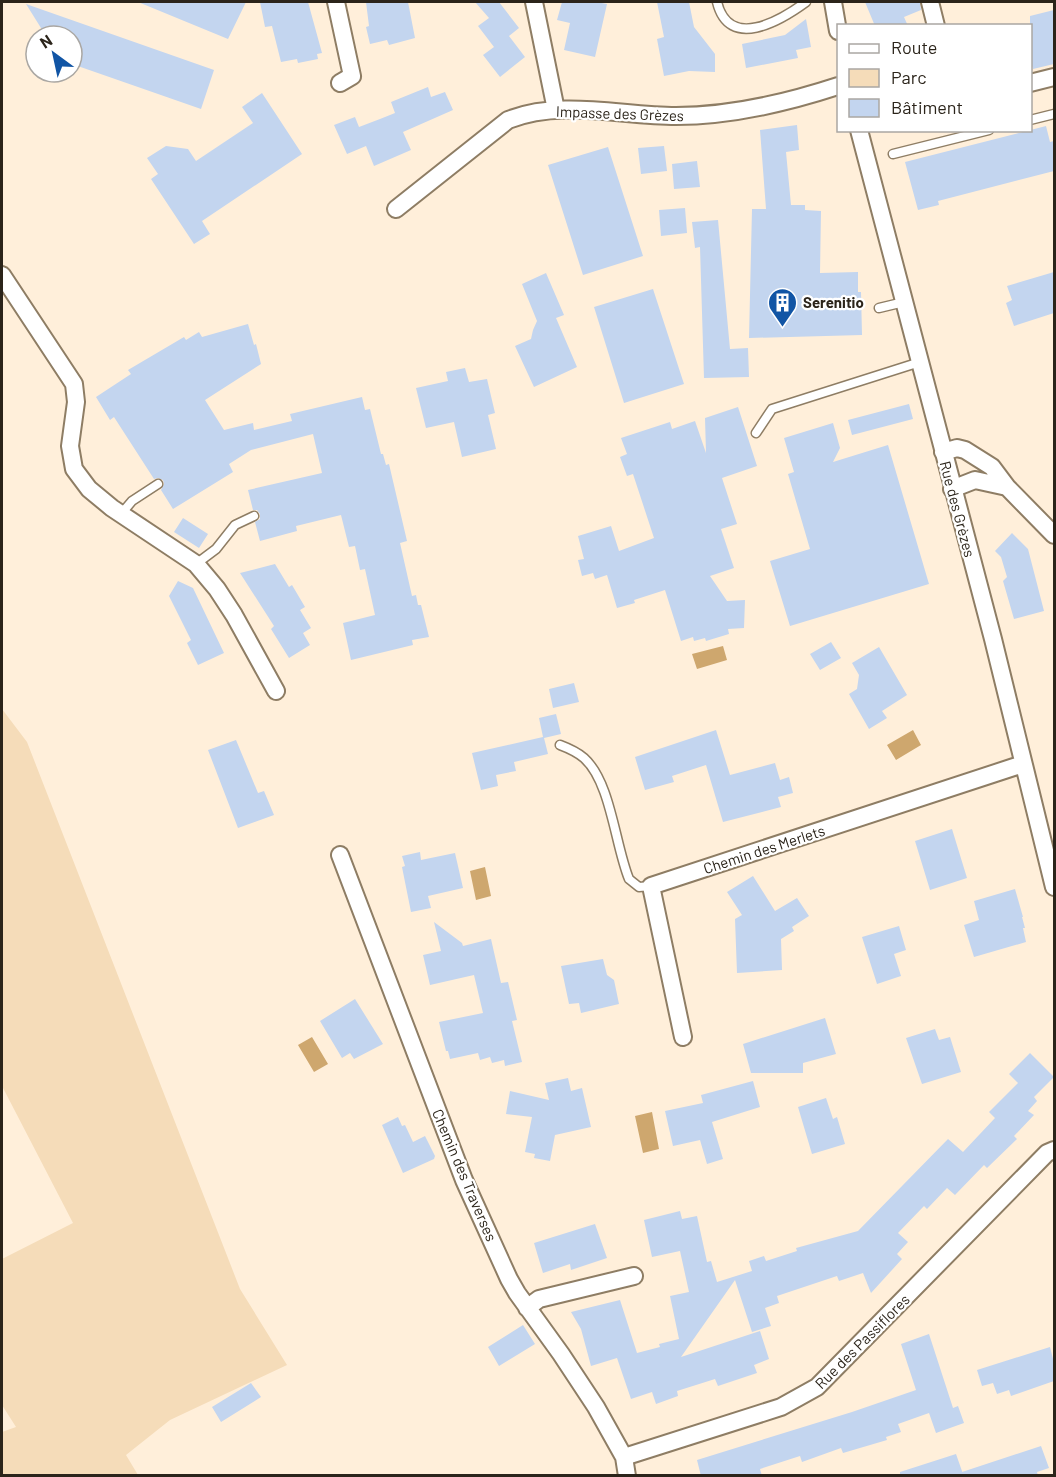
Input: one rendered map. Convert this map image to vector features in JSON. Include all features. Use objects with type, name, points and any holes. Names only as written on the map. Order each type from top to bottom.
[{"type":"street","points":[[336,2],[352,76],[340,83]]},
{"type":"street","points":[[534,2],[556,110]]},
{"type":"street","points":[[833,2],[837,26]]},
{"type":"street","points":[[930,2],[936,24]]},
{"type":"street","points":[[1032,82],[1054,77]]},
{"type":"street","name":"Impasse des Grèzes","points":[[396,209],[508,120],[524,114],[556,110],[703,116],[784,102],[837,86]]},
{"type":"street","name":"Rue des Grèzes","points":[[860,132],[993,639],[1054,887]]},
{"type":"street","points":[[2,276],[74,384],[76,402],[70,446],[74,469],[89,489],[195,564],[217,589],[234,615],[276,691]]},
{"type":"street","points":[[943,452],[957,448],[965,450],[992,466],[1007,487],[1054,535]]},
{"type":"street","points":[[952,489],[975,480],[1007,487]]},
{"type":"street","name":"Chemin des Merlets","points":[[651,886],[1023,764]]},
{"type":"street","name":"Chemin des Traverses","points":[[340,855],[464,1180],[509,1280],[584,1390],[624,1457],[627,1476]]},
{"type":"street","points":[[651,886],[683,1037]]},
{"type":"street","name":"Rue des Passiflores","points":[[624,1457],[781,1407],[817,1387],[1047,1153],[1054,1150]]},
{"type":"street","points":[[527,1308],[539,1299],[634,1276]]},
{"type":"lane","points":[[717,2],[720,12],[733,26],[748,30],[783,18],[806,2]]},
{"type":"lane","points":[[1032,120],[1054,114]]},
{"type":"lane","points":[[893,154],[965,134]]},
{"type":"lane","points":[[879,308],[904,302]]},
{"type":"lane","points":[[756,433],[772,409],[920,362]]},
{"type":"lane","points":[[122,514],[132,501],[158,484]]},
{"type":"lane","points":[[195,564],[216,549],[235,525],[254,516]]},
{"type":"lane","points":[[560,745],[574,751],[591,766],[603,788],[629,879],[639,886],[651,886]]},
{"type":"green space","points":[[2,709],[27,742],[240,1289],[287,1365],[170,1420],[126,1455],[138,1475],[2,1475],[2,1432],[16,1427],[2,1405],[2,1259],[73,1223],[2,1086]]},
{"type":"shaded area","points":[[723,646],[727,660],[697,669],[692,654]]},
{"type":"shaded area","points":[[913,730],[921,745],[896,760],[887,745]]},
{"type":"shaded area","points":[[485,867],[491,896],[476,900],[470,871]]},
{"type":"shaded area","points":[[312,1037],[328,1064],[314,1072],[298,1045]]},
{"type":"shaded area","points":[[652,1112],[659,1149],[643,1153],[635,1116]]},
{"type":"building","points":[[138,2],[246,2],[228,39]]},
{"type":"building","points":[[260,2],[308,2],[322,53],[317,54],[318,59],[298,63],[297,59],[281,62],[272,26],[265,27]]},
{"type":"building","points":[[366,2],[408,2],[415,38],[389,45],[387,40],[370,44],[366,27],[369,26]]},
{"type":"building","points":[[475,2],[499,2],[519,28],[509,36],[525,57],[500,77],[483,55],[494,47],[478,26],[489,18]]},
{"type":"building","points":[[562,2],[607,4],[595,57],[564,50],[570,23],[557,20]]},
{"type":"building","points":[[657,2],[689,2],[694,27],[715,54],[715,72],[689,71],[664,76],[657,39],[664,37]]},
{"type":"building","points":[[865,2],[920,2],[921,10],[904,17],[907,24],[874,24]]},
{"type":"building","points":[[26,4],[83,24],[38,24]]},
{"type":"building","points":[[1054,10],[1054,64],[1033,69],[1030,16]]},
{"type":"building","points":[[806,19],[811,47],[796,50],[798,58],[746,68],[742,44],[785,35]]},
{"type":"building","points":[[84,24],[214,70],[201,109],[84,68]]},
{"type":"building","points":[[428,87],[431,97],[445,92],[453,110],[403,132],[411,150],[374,166],[366,146],[347,154],[334,125],[355,117],[359,127],[395,113],[391,102]]},
{"type":"building","points":[[262,93],[302,154],[202,221],[210,234],[194,244],[151,179],[158,174],[147,158],[166,146],[188,149],[196,161],[253,123],[242,107]]},
{"type":"building","points":[[797,125],[799,150],[786,152],[791,205],[805,205],[805,210],[821,211],[820,273],[858,272],[862,335],[749,338],[752,209],[766,209],[760,130]]},
{"type":"building","points":[[1046,126],[1050,142],[1054,141],[1054,171],[938,201],[939,205],[918,210],[905,162],[1022,132],[1032,132],[1032,130]]},
{"type":"building","points":[[664,146],[667,171],[641,174],[638,148]]},
{"type":"building","points":[[608,147],[643,256],[583,275],[548,165]]},
{"type":"building","points":[[697,161],[700,187],[674,189],[672,164]]},
{"type":"building","points":[[685,208],[687,233],[661,236],[659,210]]},
{"type":"building","points":[[718,220],[730,349],[748,348],[749,377],[704,378],[700,247],[695,248],[692,222]]},
{"type":"building","points":[[1054,272],[1054,313],[1014,326],[1006,303],[1012,300],[1007,286]]},
{"type":"building","points":[[546,273],[564,315],[556,318],[577,367],[534,387],[515,346],[531,339],[537,321],[522,284]]},
{"type":"building","points":[[653,289],[684,384],[624,403],[594,307]]},
{"type":"building","points":[[248,324],[261,364],[205,400],[224,430],[253,423],[254,430],[292,421],[290,414],[362,397],[365,410],[370,409],[381,454],[383,454],[386,465],[389,464],[407,541],[400,543],[412,596],[416,595],[418,605],[421,605],[429,637],[412,640],[413,645],[351,660],[343,623],[375,615],[365,569],[360,570],[355,546],[349,547],[341,515],[296,526],[297,531],[260,541],[255,522],[260,519],[260,514],[257,510],[253,510],[248,490],[322,473],[313,434],[251,450],[229,464],[233,472],[173,509],[161,490],[163,480],[154,479],[114,417],[110,420],[96,397],[131,374],[128,370],[184,337],[186,340],[199,332],[202,337]]},
{"type":"building","points":[[465,368],[469,382],[487,379],[495,413],[488,415],[496,449],[462,457],[454,422],[426,428],[416,388],[448,381],[446,372]]},
{"type":"building","points":[[909,404],[913,419],[852,435],[848,420]]},
{"type":"building","points":[[738,407],[757,466],[722,478],[737,524],[721,529],[734,568],[710,576],[727,601],[745,600],[744,628],[728,629],[729,634],[706,641],[705,638],[694,641],[693,637],[681,641],[665,590],[617,608],[607,575],[595,579],[593,573],[582,576],[578,560],[584,559],[578,536],[611,526],[619,551],[654,538],[633,474],[627,476],[620,457],[627,454],[621,438],[670,422],[672,429],[695,421],[706,453],[705,418]]},
{"type":"building","points":[[833,423],[840,448],[833,462],[888,445],[929,584],[790,626],[770,561],[810,549],[788,474],[794,472],[784,438]]},
{"type":"building","points":[[183,518],[208,534],[199,548],[174,532]]},
{"type":"building","points":[[1012,533],[1028,549],[1044,611],[1014,619],[1003,581],[1007,577],[1001,557],[995,551]]},
{"type":"building","points":[[275,564],[289,587],[292,585],[305,607],[300,610],[311,628],[303,633],[310,645],[289,658],[271,629],[274,626],[240,573]]},
{"type":"building","points":[[178,581],[193,588],[224,653],[198,665],[187,643],[191,640],[169,596]]},
{"type":"building","points":[[831,642],[841,658],[820,670],[810,654]]},
{"type":"building","points":[[879,647],[907,695],[882,711],[887,718],[869,729],[849,694],[857,689],[859,675],[852,663]]},
{"type":"building","points":[[574,683],[579,702],[553,708],[549,689]]},
{"type":"building","points":[[556,714],[561,734],[544,738],[548,754],[514,762],[516,771],[496,775],[498,786],[481,790],[472,753],[543,737],[539,718]]},
{"type":"building","points":[[716,730],[730,775],[775,763],[780,780],[789,777],[793,793],[778,797],[781,807],[723,822],[706,765],[672,776],[674,782],[645,790],[635,757]]},
{"type":"building","points":[[236,740],[258,793],[264,791],[274,815],[238,828],[208,750]]},
{"type":"building","points":[[952,829],[967,878],[930,890],[915,841]]},
{"type":"building","points":[[420,852],[421,860],[455,853],[463,888],[428,896],[431,908],[411,912],[402,856]]},
{"type":"building","points":[[753,876],[775,911],[797,898],[809,916],[792,927],[794,931],[781,939],[782,970],[737,973],[735,919],[742,915],[727,892]]},
{"type":"building","points":[[1015,889],[1023,917],[1026,942],[974,957],[964,925],[979,920],[974,901]]},
{"type":"building","points":[[434,922],[463,946],[491,939],[501,983],[508,982],[517,1020],[512,1021],[522,1062],[505,1066],[504,1060],[492,1063],[490,1057],[480,1060],[478,1053],[450,1059],[439,1022],[483,1013],[474,975],[430,985],[423,955],[441,951]]},
{"type":"building","points":[[899,926],[906,950],[894,954],[901,976],[877,984],[862,937]]},
{"type":"building","points":[[603,959],[607,975],[614,980],[619,1004],[581,1013],[579,1003],[569,1004],[561,966]]},
{"type":"building","points":[[355,999],[383,1044],[354,1059],[350,1053],[342,1058],[320,1021]]},
{"type":"building","points":[[825,1018],[836,1054],[803,1063],[803,1073],[751,1073],[743,1044]]},
{"type":"building","points":[[935,1029],[939,1040],[950,1037],[961,1072],[922,1084],[906,1038]]},
{"type":"building","points":[[1030,1053],[1054,1077],[1034,1097],[1037,1101],[1028,1111],[1034,1115],[1014,1136],[1017,1139],[987,1168],[984,1165],[955,1195],[947,1188],[927,1209],[924,1206],[898,1233],[908,1242],[897,1254],[902,1259],[871,1293],[863,1273],[839,1281],[837,1276],[777,1296],[779,1303],[765,1308],[771,1326],[752,1332],[735,1280],[681,1357],[760,1331],[769,1359],[754,1365],[757,1373],[718,1386],[715,1379],[677,1391],[678,1396],[656,1404],[652,1392],[631,1399],[617,1358],[591,1366],[581,1329],[571,1312],[620,1300],[637,1353],[679,1339],[670,1296],[689,1292],[680,1251],[652,1257],[644,1220],[680,1211],[682,1219],[697,1216],[707,1262],[711,1261],[717,1282],[752,1271],[749,1261],[764,1256],[766,1261],[797,1251],[796,1248],[858,1231],[948,1139],[963,1152],[995,1118],[989,1112],[1018,1083],[1009,1074]]},
{"type":"building","points":[[568,1078],[571,1091],[582,1088],[591,1127],[555,1135],[550,1161],[534,1158],[535,1154],[525,1152],[532,1117],[506,1114],[510,1091],[549,1100],[545,1083]]},
{"type":"building","points":[[753,1081],[760,1107],[712,1122],[723,1159],[707,1164],[700,1140],[673,1146],[665,1111],[703,1103],[701,1095]]},
{"type":"building","points":[[826,1098],[833,1119],[837,1117],[845,1144],[812,1154],[798,1107]]},
{"type":"building","points":[[398,1117],[402,1126],[405,1125],[413,1142],[425,1136],[435,1156],[434,1159],[403,1173],[382,1125]]},
{"type":"building","points":[[595,1224],[607,1258],[571,1270],[570,1264],[543,1273],[534,1243]]},
{"type":"building","points":[[523,1325],[535,1344],[499,1366],[488,1347]]},
{"type":"building","points":[[929,1334],[953,1408],[958,1406],[964,1423],[936,1433],[929,1413],[898,1424],[901,1432],[886,1437],[887,1440],[843,1453],[841,1448],[802,1462],[800,1456],[760,1469],[762,1476],[701,1476],[697,1460],[916,1390],[901,1344]]},
{"type":"building","points":[[1050,1347],[1054,1363],[1054,1381],[1011,1396],[1009,1390],[997,1394],[993,1383],[982,1386],[977,1370]]},
{"type":"building","points":[[251,1383],[261,1397],[221,1422],[212,1407]]},
{"type":"building","points":[[1041,1446],[1049,1468],[1037,1472],[1038,1476],[900,1476],[900,1472],[956,1454],[962,1472]]},
{"type":"place","name":"Serenitio","points":[[782,328]]}]
